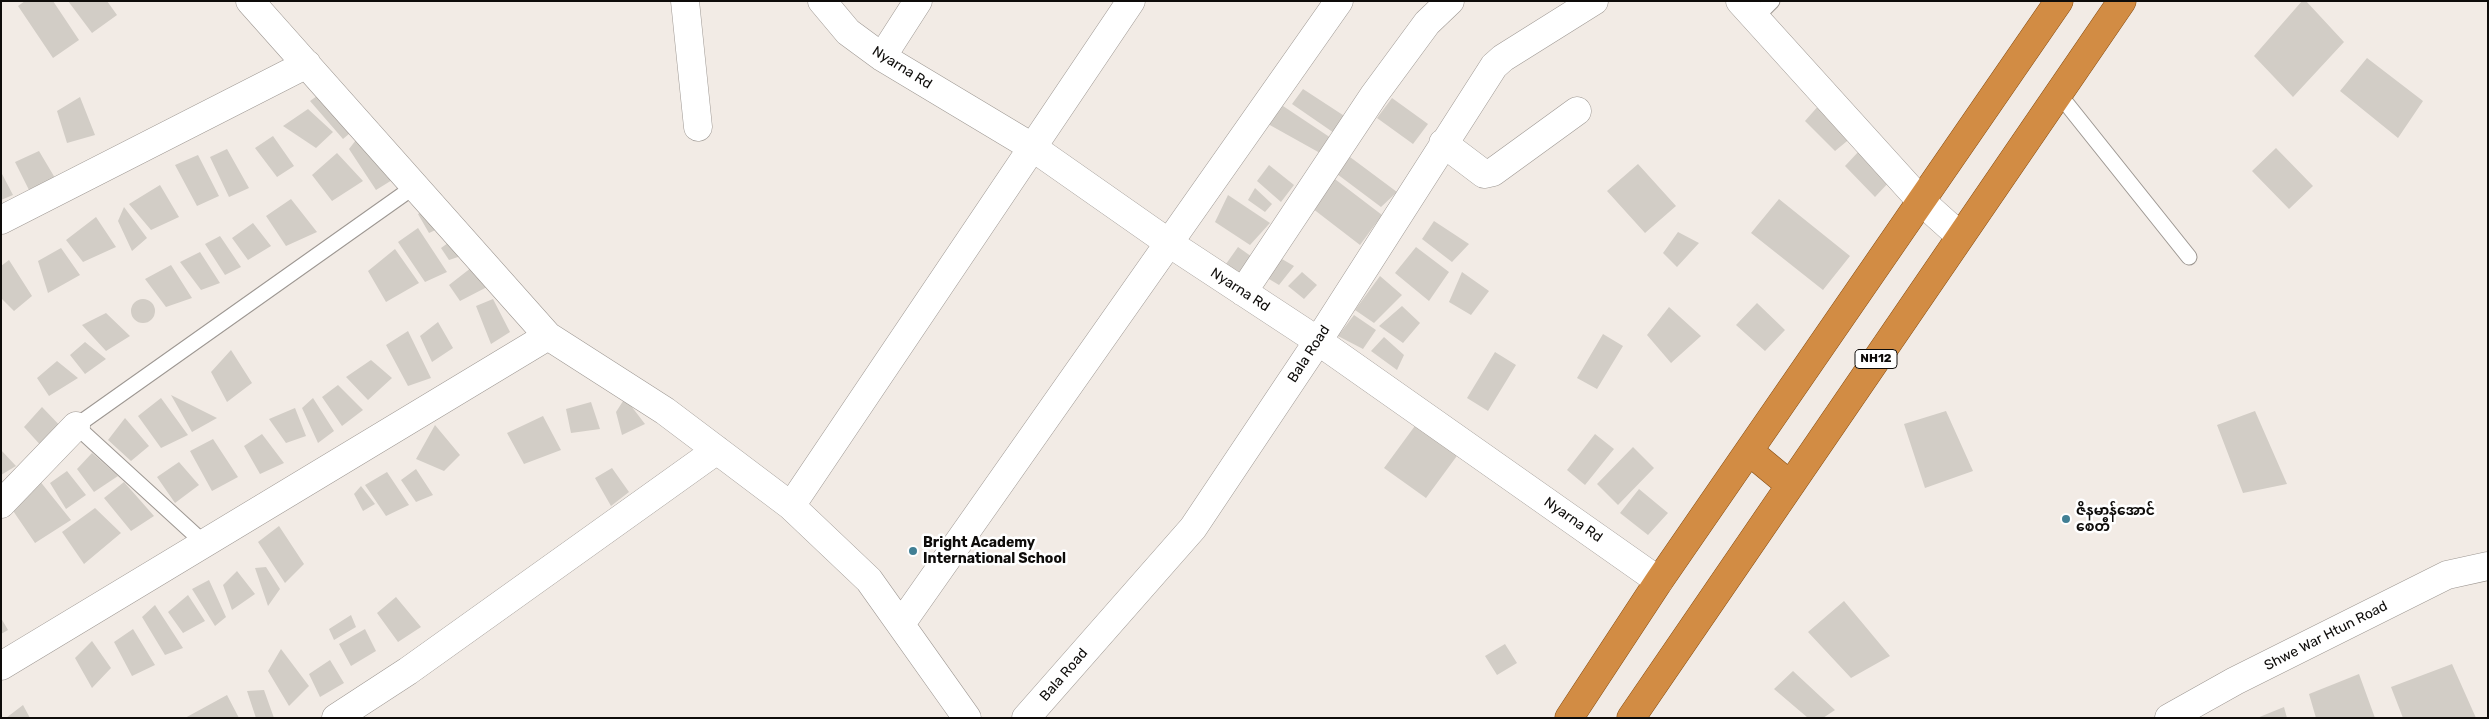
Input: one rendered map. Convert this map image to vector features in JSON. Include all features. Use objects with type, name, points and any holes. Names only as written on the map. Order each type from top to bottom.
[{"type":"highway","points":[[1574,716],[1659,580],[2059,1]]},
{"type":"highway","name":"NH12","points":[[1631,718],[2122,1]]},
{"type":"highway","points":[[1749,451],[1790,485]]},
{"type":"street","points":[[250,1],[548,336],[665,411],[791,506],[869,580],[967,718]]},
{"type":"street","points":[[686,1],[698,128]]},
{"type":"street","name":"Nyarna Rd","points":[[822,1],[848,32],[882,57],[1032,147],[1169,243],[1318,342],[1659,580]]},
{"type":"street","points":[[882,57],[918,1]]},
{"type":"street","points":[[791,506],[1131,1]]},
{"type":"street","points":[[901,624],[1339,1]]},
{"type":"street","points":[[1243,292],[1374,95],[1427,23],[1450,1]]},
{"type":"street","name":"Bala Road","points":[[1026,718],[1193,528],[1318,342],[1443,143],[1499,62],[1594,1]]},
{"type":"street","points":[[1756,7],[1920,201],[1960,236]]},
{"type":"street","points":[[1,220],[307,64]]},
{"type":"street","points":[[1443,143],[1484,174],[1493,172],[1577,111]]},
{"type":"street","points":[[1,666],[548,336]]},
{"type":"street","points":[[1,504],[76,426]]},
{"type":"street","points":[[336,718],[408,671],[717,450]]},
{"type":"street","name":"Shwe War Htun Road","points":[[2169,718],[2244,677],[2447,575],[2488,566]]},
{"type":"lane","points":[[2058,93],[2190,257]]},
{"type":"lane","points":[[204,543],[76,426],[415,186]]},
{"type":"building","points":[[25,1],[53,1],[79,40],[53,58],[18,6]]},
{"type":"building","points":[[68,1],[107,1],[117,15],[92,33]]},
{"type":"building","points":[[2302,1],[2306,1],[2344,42],[2293,97],[2254,56]]},
{"type":"building","points":[[2367,58],[2423,101],[2398,138],[2340,91]]},
{"type":"building","points":[[1303,89],[1349,119],[1337,135],[1292,104]]},
{"type":"building","points":[[324,91],[356,128],[343,139],[310,101]]},
{"type":"building","points":[[80,97],[95,135],[67,143],[57,111]]},
{"type":"building","points":[[1392,98],[1428,124],[1413,144],[1377,118]]},
{"type":"building","points":[[1820,104],[1852,137],[1835,151],[1805,121]]},
{"type":"building","points":[[1283,106],[1331,138],[1320,153],[1268,124]]},
{"type":"building","points":[[308,109],[333,132],[316,148],[283,126]]},
{"type":"building","points":[[363,131],[397,177],[376,190],[349,149]]},
{"type":"building","points":[[273,136],[294,166],[277,177],[255,148]]},
{"type":"building","points":[[2276,148],[2313,186],[2289,209],[2252,171]]},
{"type":"building","points":[[227,149],[249,188],[229,197],[210,157]]},
{"type":"building","points":[[1860,150],[1891,180],[1875,197],[1845,166]]},
{"type":"building","points":[[39,151],[55,178],[29,190],[15,162]]},
{"type":"building","points":[[337,153],[363,181],[332,201],[312,175]]},
{"type":"building","points":[[198,155],[219,196],[197,206],[175,165]]},
{"type":"building","points":[[1350,157],[1397,192],[1381,207],[1337,174]]},
{"type":"building","points":[[1638,164],[1676,206],[1645,233],[1607,191]]},
{"type":"building","points":[[1269,165],[1294,185],[1281,202],[1257,181]]},
{"type":"building","points":[[1,172],[13,195],[1,200]]},
{"type":"building","points":[[1327,173],[1382,215],[1360,245],[1308,205]]},
{"type":"building","points":[[160,185],[179,217],[151,230],[129,204]]},
{"type":"building","points":[[1255,188],[1272,204],[1265,212],[1248,200]]},
{"type":"building","points":[[1228,195],[1270,223],[1250,245],[1215,222]]},
{"type":"building","points":[[291,199],[317,232],[286,246],[266,216]]},
{"type":"building","points":[[1779,199],[1850,256],[1823,290],[1751,233]]},
{"type":"building","points":[[124,207],[147,238],[132,251],[118,221]]},
{"type":"building","points":[[428,209],[442,227],[429,233],[418,214]]},
{"type":"building","points":[[96,217],[116,247],[83,262],[66,240]]},
{"type":"building","points":[[1434,221],[1469,244],[1452,262],[1422,239]]},
{"type":"building","points":[[253,223],[271,246],[248,260],[232,238]]},
{"type":"building","points":[[418,228],[447,272],[425,282],[398,242]]},
{"type":"building","points":[[1678,232],[1699,243],[1677,267],[1663,253]]},
{"type":"building","points":[[220,236],[241,267],[225,275],[205,244]]},
{"type":"building","points":[[455,238],[464,255],[449,260],[441,248]]},
{"type":"building","points":[[1238,247],[1255,259],[1240,274],[1226,264]]},
{"type":"building","points":[[1416,247],[1449,272],[1429,301],[1395,273]]},
{"type":"building","points":[[61,248],[80,275],[48,293],[38,261]]},
{"type":"building","points":[[395,249],[419,283],[386,302],[368,271]]},
{"type":"building","points":[[200,252],[220,283],[201,290],[180,262]]},
{"type":"building","points":[[1275,255],[1294,266],[1279,285],[1264,276]]},
{"type":"building","points":[[9,260],[32,296],[14,311],[1,298],[1,266]]},
{"type":"building","points":[[476,264],[487,287],[460,301],[449,285]]},
{"type":"building","points":[[171,265],[192,298],[166,307],[145,279]]},
{"type":"building","points":[[1302,272],[1317,285],[1304,299],[1288,286]]},
{"type":"building","points":[[1462,272],[1489,291],[1471,315],[1449,302]]},
{"type":"building","points":[[1380,276],[1402,295],[1374,323],[1355,310]]},
{"type":"building","points":[[143,299],[152,302],[155,311],[152,320],[143,323],[134,320],[131,311],[134,302]]},
{"type":"building","points":[[493,299],[510,332],[491,344],[476,306]]},
{"type":"building","points":[[1757,303],[1785,330],[1765,351],[1736,325]]},
{"type":"building","points":[[1402,306],[1420,323],[1403,343],[1379,326]]},
{"type":"building","points":[[1669,307],[1701,336],[1671,363],[1647,335]]},
{"type":"building","points":[[106,313],[130,336],[106,351],[82,325]]},
{"type":"building","points":[[1354,315],[1376,330],[1363,349],[1338,336]]},
{"type":"building","points":[[438,322],[453,348],[432,362],[420,336]]},
{"type":"building","points":[[408,331],[431,378],[408,386],[386,345]]},
{"type":"building","points":[[1603,334],[1623,346],[1597,389],[1577,378]]},
{"type":"building","points":[[1384,337],[1404,355],[1397,370],[1371,351]]},
{"type":"building","points":[[85,342],[106,359],[85,374],[70,355]]},
{"type":"building","points":[[231,350],[252,383],[227,402],[211,372]]},
{"type":"building","points":[[1495,352],[1516,365],[1488,411],[1467,398]]},
{"type":"building","points":[[371,360],[392,378],[368,400],[346,377]]},
{"type":"building","points":[[57,361],[78,378],[49,396],[37,378]]},
{"type":"building","points":[[338,385],[363,410],[342,426],[322,397]]},
{"type":"building","points":[[171,395],[217,418],[192,432]]},
{"type":"building","points":[[161,398],[188,435],[161,448],[138,416]]},
{"type":"building","points":[[313,398],[334,431],[318,443],[302,408]]},
{"type":"building","points":[[625,398],[645,424],[622,435],[616,412]]},
{"type":"building","points":[[591,402],[600,429],[571,433],[566,409]]},
{"type":"building","points":[[42,407],[67,433],[44,449],[24,427]]},
{"type":"building","points":[[295,408],[306,436],[286,443],[269,419]]},
{"type":"building","points":[[1946,411],[1973,471],[1925,488],[1904,424]]},
{"type":"building","points":[[2255,411],[2287,484],[2243,493],[2217,425]]},
{"type":"building","points":[[543,416],[561,450],[524,464],[507,433]]},
{"type":"building","points":[[125,418],[149,446],[131,461],[108,440]]},
{"type":"building","points":[[1420,419],[1462,449],[1426,498],[1384,468]]},
{"type":"building","points":[[435,425],[460,455],[444,471],[416,459]]},
{"type":"building","points":[[262,434],[284,463],[260,474],[244,446]]},
{"type":"building","points":[[1595,434],[1614,449],[1585,485],[1567,470]]},
{"type":"building","points":[[213,439],[238,477],[212,491],[190,451]]},
{"type":"building","points":[[1633,447],[1654,468],[1618,505],[1597,484]]},
{"type":"building","points":[[1,450],[16,466],[1,475]]},
{"type":"building","points":[[92,453],[118,476],[94,492],[77,469]]},
{"type":"building","points":[[179,462],[199,485],[175,503],[157,477]]},
{"type":"building","points":[[612,468],[629,492],[611,506],[595,478]]},
{"type":"building","points":[[416,469],[433,495],[416,502],[401,480]]},
{"type":"building","points":[[67,471],[86,495],[66,509],[50,483]]},
{"type":"building","points":[[387,472],[409,505],[386,516],[365,485]]},
{"type":"building","points":[[35,475],[71,520],[35,543],[7,502]]},
{"type":"building","points":[[124,482],[154,516],[131,531],[104,498]]},
{"type":"building","points":[[361,486],[375,504],[363,511],[354,494]]},
{"type":"building","points":[[1639,489],[1668,513],[1648,535],[1620,513]]},
{"type":"building","points":[[95,508],[121,533],[84,564],[62,532]]},
{"type":"building","points":[[279,526],[304,564],[285,583],[258,542]]},
{"type":"building","points":[[266,567],[280,589],[268,606],[255,568]]},
{"type":"building","points":[[237,571],[255,594],[232,610],[223,585]]},
{"type":"building","points":[[209,580],[226,617],[215,626],[192,589]]},
{"type":"building","points":[[188,595],[205,621],[183,633],[168,612]]},
{"type":"building","points":[[396,597],[421,627],[398,642],[377,613]]},
{"type":"building","points":[[1844,601],[1890,656],[1851,678],[1808,632]]},
{"type":"building","points":[[155,605],[183,648],[165,655],[142,617]]},
{"type":"building","points":[[351,615],[356,627],[334,640],[329,629]]},
{"type":"building","points":[[1,618],[8,630],[1,634]]},
{"type":"building","points":[[133,629],[155,665],[132,676],[114,642]]},
{"type":"building","points":[[365,629],[376,651],[351,666],[339,644]]},
{"type":"building","points":[[92,641],[111,668],[92,688],[75,658]]},
{"type":"building","points":[[1505,644],[1517,663],[1497,675],[1485,656]]},
{"type":"building","points":[[281,649],[309,686],[289,706],[268,671]]},
{"type":"building","points":[[330,660],[344,683],[320,697],[309,674]]},
{"type":"building","points":[[2452,664],[2476,718],[2403,718],[2391,687]]},
{"type":"building","points":[[1793,671],[1835,710],[1823,718],[1808,718],[1774,689]]},
{"type":"building","points":[[2359,674],[2375,718],[2316,718],[2309,694]]},
{"type":"building","points":[[264,690],[274,718],[256,718],[247,691]]},
{"type":"building","points":[[227,695],[239,718],[185,718]]},
{"type":"building","points":[[23,705],[30,718],[6,718]]},
{"type":"building","points":[[2284,707],[2287,718],[2257,718]]},
{"type":"place","name":"ဇိနမာန်အောင် စေတီ","points":[[2066,519]]},
{"type":"place","name":"Bright Academy International School","points":[[913,551]]}]
